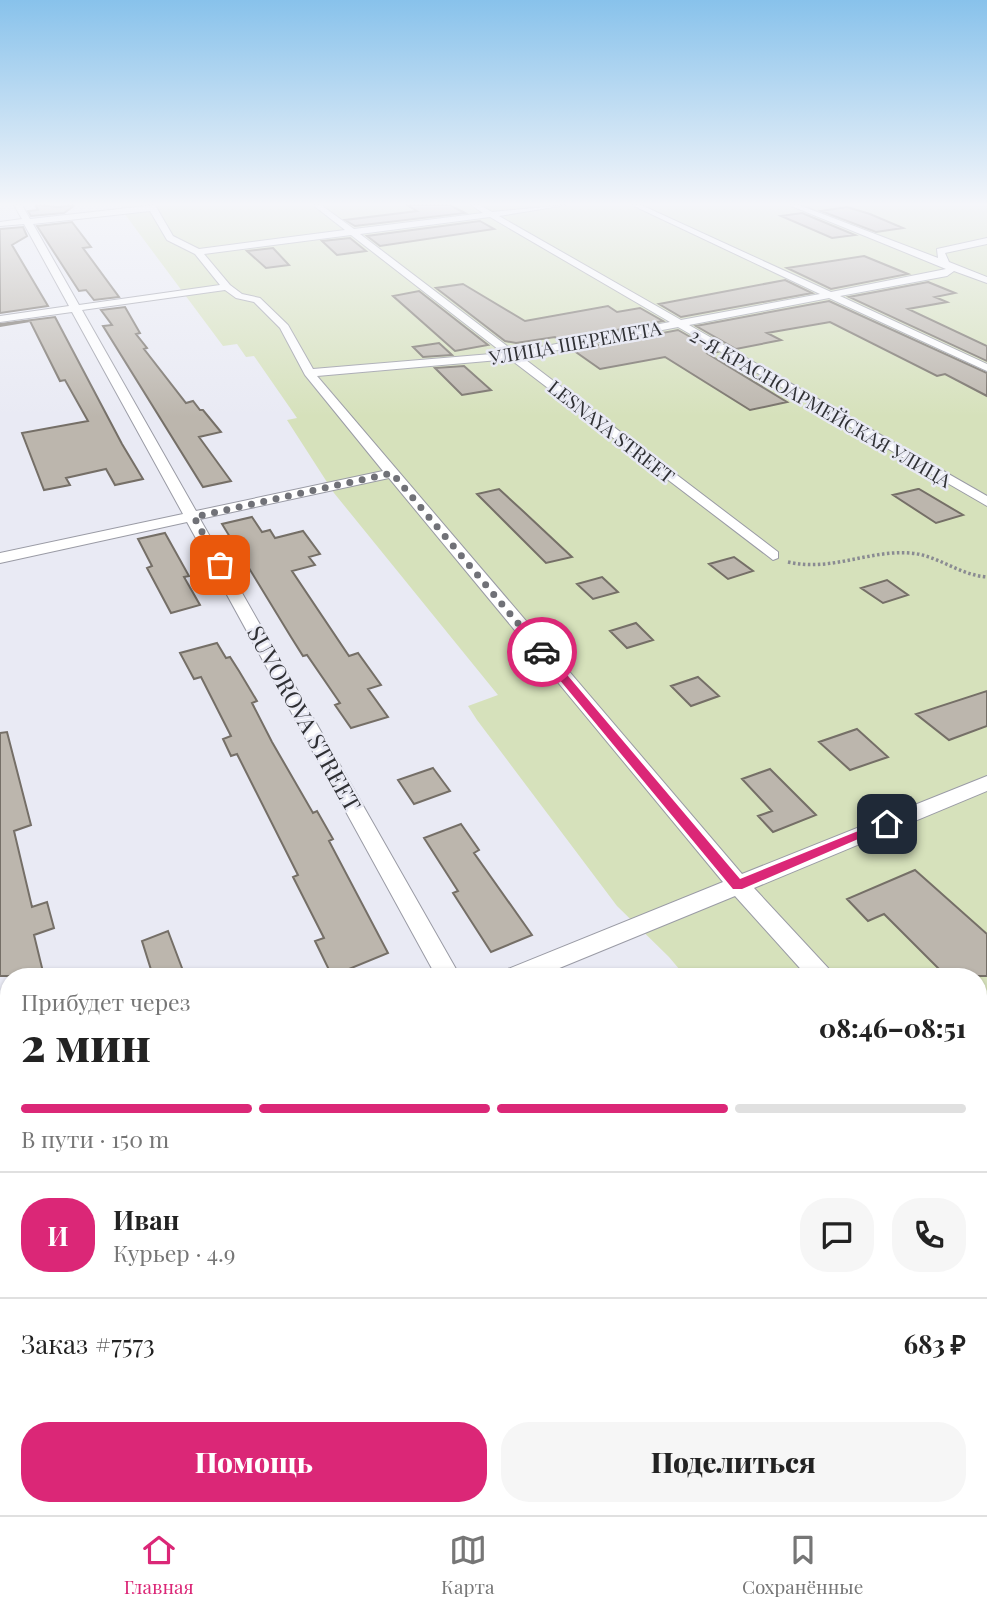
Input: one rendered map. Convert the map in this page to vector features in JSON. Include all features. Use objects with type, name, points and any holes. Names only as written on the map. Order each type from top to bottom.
[{"type":"street","name":"SUVOROVA STREET","points":[[57,276],[444,968]]},
{"type":"street","points":[[218,276],[239,296],[257,300],[284,327],[309,373],[738,885],[814,968]]},
{"type":"street","name":"LESNAYA STREET","points":[[409,276],[773,555]]},
{"type":"street","name":"2-Я КРАСНОАРМЕЙСКАЯ УЛИЦА","points":[[596,276],[987,502]]},
{"type":"street","points":[[792,276],[987,368]]},
{"type":"street","name":"УЛИЦА ШЕРЕМЕТА","points":[[309,373],[514,355],[933,276]]},
{"type":"street","points":[[0,319],[227,287]]},
{"type":"street","points":[[0,558],[392,473]]},
{"type":"street","points":[[536,968],[987,783]]},
{"type":"path","points":[[773,555],[791,564],[826,569],[895,554],[912,554],[964,573],[987,577]]},
{"type":"green space","points":[[171,276],[987,276],[987,968],[678,968],[617,906],[477,720],[468,706],[498,695],[334,493],[287,420],[297,418],[254,356],[246,357],[237,344],[223,346]]},
{"type":"building","points":[[0,276],[30,276],[48,306],[0,313]]},
{"type":"building","points":[[69,276],[103,276],[119,297],[94,300],[86,290],[79,291]]},
{"type":"building","points":[[803,276],[899,276],[831,289]]},
{"type":"building","points":[[785,280],[812,293],[681,317],[659,304]]},
{"type":"building","points":[[928,282],[955,293],[935,297],[947,302],[908,309],[987,346],[987,361],[849,297]]},
{"type":"building","points":[[463,284],[525,321],[608,306],[617,312],[640,308],[663,321],[560,341],[555,337],[516,343],[505,341],[436,288]]},
{"type":"building","points":[[419,291],[488,345],[455,351],[393,296]]},
{"type":"building","points":[[829,301],[987,373],[987,396],[945,374],[937,376],[830,322],[767,333],[781,340],[736,349],[696,326]]},
{"type":"building","points":[[125,307],[140,333],[136,334],[147,348],[144,349],[186,403],[193,401],[221,432],[199,437],[231,481],[203,487],[103,326],[112,325],[101,310]]},
{"type":"building","points":[[55,317],[143,479],[115,485],[106,469],[66,478],[70,485],[44,490],[22,433],[88,421],[65,380],[60,381],[30,321],[0,324]]},
{"type":"building","points":[[678,330],[717,352],[708,354],[787,402],[750,410],[665,357],[600,369],[573,350]]},
{"type":"building","points":[[439,343],[452,355],[423,357],[413,347]]},
{"type":"building","points":[[464,366],[491,390],[462,395],[435,368]]},
{"type":"building","points":[[499,489],[572,557],[546,563],[477,494]]},
{"type":"building","points":[[918,489],[963,515],[936,523],[893,495]]},
{"type":"building","points":[[252,517],[262,532],[270,530],[275,538],[303,531],[320,554],[309,557],[315,565],[292,571],[349,656],[358,653],[381,685],[368,689],[388,717],[351,728],[335,705],[340,703],[307,655],[303,656],[222,524]]},
{"type":"building","points":[[165,533],[189,576],[184,577],[200,605],[171,613],[147,568],[152,566],[138,539]]},
{"type":"building","points":[[734,557],[753,571],[728,579],[709,564]]},
{"type":"building","points":[[602,577],[618,592],[593,599],[577,584]]},
{"type":"building","points":[[887,580],[908,595],[883,603],[861,588]]},
{"type":"building","points":[[636,623],[653,640],[627,648],[610,631]]},
{"type":"building","points":[[217,643],[226,658],[230,657],[257,701],[252,703],[272,742],[313,813],[317,811],[333,839],[329,841],[388,953],[351,968],[328,968],[315,941],[324,938],[293,877],[298,875],[237,754],[231,756],[223,739],[231,736],[201,677],[194,679],[180,653]]},
{"type":"building","points":[[698,677],[719,696],[691,706],[671,686]]},
{"type":"building","points":[[987,691],[987,726],[949,740],[916,714]]},
{"type":"building","points":[[857,729],[888,757],[850,770],[819,742]]},
{"type":"building","points":[[7,732],[31,825],[14,831],[32,907],[47,902],[54,928],[34,935],[42,968],[0,968],[0,733]]},
{"type":"building","points":[[433,768],[450,791],[414,804],[398,780]]},
{"type":"building","points":[[770,769],[816,815],[773,832],[758,816],[772,811],[742,779]]},
{"type":"building","points":[[461,824],[479,850],[474,853],[532,935],[491,952],[453,893],[458,891],[424,838]]},
{"type":"building","points":[[915,870],[987,934],[987,968],[938,968],[884,914],[868,921],[847,899]]},
{"type":"building","points":[[168,931],[182,968],[150,968],[142,941]]},
{"type":"way so far","points":[[220,565],[194,517],[392,473],[542,652]]},
{"type":"route","points":[[542,652],[738,885],[887,824]]}]
